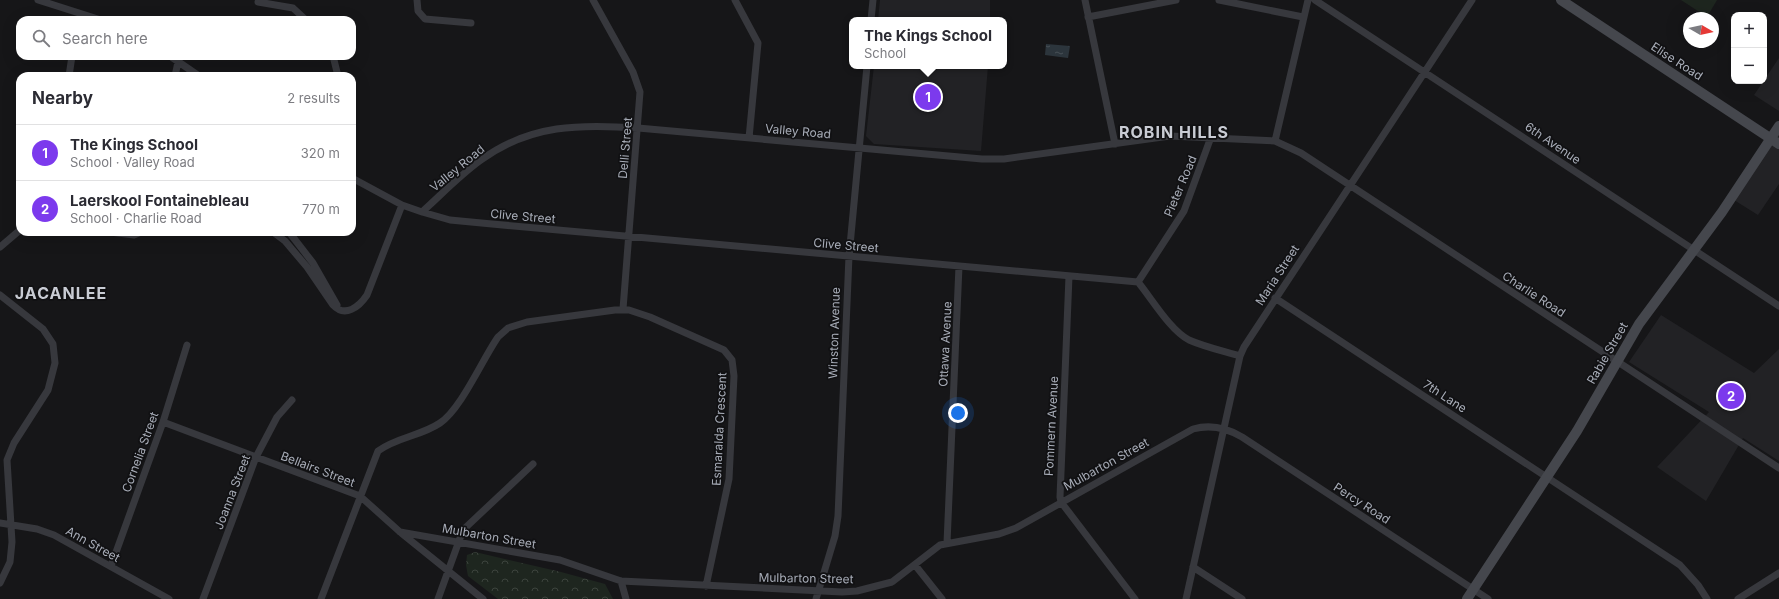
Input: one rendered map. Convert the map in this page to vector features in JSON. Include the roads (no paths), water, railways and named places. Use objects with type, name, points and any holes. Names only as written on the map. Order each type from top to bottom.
[{"type":"street","points":[[38,0],[90,16]]},
{"type":"street","points":[[417,0],[418,11],[425,19],[471,23]]},
{"type":"street","name":"Delli Street","points":[[593,0],[637,81],[640,97],[622,309]]},
{"type":"street","points":[[736,0],[758,43],[749,138]]},
{"type":"street","points":[[871,17],[873,0]]},
{"type":"street","points":[[1085,0],[1115,144]]},
{"type":"street","points":[[1088,17],[1176,0]]},
{"type":"street","points":[[1219,0],[1303,18]]},
{"type":"street","points":[[1275,141],[1308,0]]},
{"type":"street","name":"6th Avenue","points":[[1315,0],[1425,71],[1779,306]]},
{"type":"street","name":"Maria Street","points":[[1186,599],[1240,356],[1246,343],[1472,0]]},
{"type":"street","name":"Elise Road","points":[[1561,0],[1775,141]]},
{"type":"street","points":[[258,2],[293,8],[302,16]]},
{"type":"street","points":[[80,12],[80,16]]},
{"type":"street","points":[[70,72],[71,60]]},
{"type":"street","points":[[175,60],[193,72]]},
{"type":"street","points":[[334,60],[337,72]]},
{"type":"street","points":[[175,72],[178,62]]},
{"type":"street","name":"Winston Avenue","points":[[816,599],[835,536],[838,516],[849,256],[867,69]]},
{"type":"street","name":"Valley Road","points":[[422,212],[482,159],[498,149],[529,136],[563,127],[581,125],[638,128],[990,160],[1170,136],[1275,141]]},
{"type":"street","name":"Rabie Street","points":[[1467,599],[1578,431],[1616,360],[1639,324],[1775,141],[1779,126]]},
{"type":"street","name":"Pieter Road","points":[[1138,282],[1184,211],[1211,137]]},
{"type":"street","name":"Charlie Road","points":[[1275,141],[1301,153],[1779,468]]},
{"type":"street","points":[[356,180],[402,205],[422,212]]},
{"type":"street","points":[[279,236],[285,240],[307,267],[338,310],[353,309],[361,303],[367,295],[402,205]]},
{"type":"street","name":"Clive Street","points":[[422,212],[458,221],[1138,282]]},
{"type":"street","points":[[0,247],[16,233]]},
{"type":"street","points":[[292,236],[313,263],[336,303],[346,310]]},
{"type":"street","name":"Ottawa Avenue","points":[[947,543],[959,266]]},
{"type":"street","name":"Pommern Avenue","points":[[1061,502],[1059,487],[1068,276]]},
{"type":"street","points":[[1138,282],[1172,325],[1183,336],[1197,343],[1240,356]]},
{"type":"street","points":[[0,295],[43,329],[53,344],[55,354],[54,372],[48,390],[14,443],[7,460],[12,542],[10,562],[0,583]]},
{"type":"street","name":"7th Lane","points":[[1275,298],[1680,565],[1698,585],[1707,599]]},
{"type":"street","name":"Esmaralda Crescent","points":[[360,496],[378,451],[397,440],[434,427],[448,417],[490,348],[498,337],[508,328],[527,322],[622,309],[650,317],[724,350],[732,360],[734,376],[729,479],[706,586]]},
{"type":"street","name":"Cornelia Street","points":[[111,566],[163,422],[188,345]]},
{"type":"street","name":"Joanna Street","points":[[203,599],[256,457],[278,417],[292,400]]},
{"type":"street","name":"Bellairs Street","points":[[163,422],[360,496],[400,532],[483,599]]},
{"type":"street","name":"Mulbarton Street","points":[[400,532],[560,560],[621,581],[852,592],[885,585],[899,578],[933,549],[947,543],[1006,532],[1193,429],[1202,427],[1224,428]]},
{"type":"street","name":"Percy Road","points":[[1224,428],[1242,437],[1488,599]]},
{"type":"street","points":[[438,599],[465,528],[532,464]]},
{"type":"street","points":[[321,599],[360,496]]},
{"type":"street","points":[[1061,502],[1135,599]]},
{"type":"street","name":"Ann Street","points":[[0,523],[44,531],[111,566],[169,599]]},
{"type":"street","points":[[915,564],[942,599]]},
{"type":"street","points":[[1193,567],[1242,599]]},
{"type":"street","points":[[1738,599],[1779,572]]},
{"type":"street","points":[[621,581],[626,599]]},
{"type":"water","points":[[1046,44],[1070,46],[1068,58],[1045,55]]},
{"type":"place","name":"The Kings School","points":[[928,97]]},
{"type":"place","name":"Laerskool Fontainebleau","points":[[1731,396]]},
{"type":"district","name":"ROBIN HILLS","points":[[1174,132]]},
{"type":"district","name":"JACANLEE","points":[[61,293]]}]
